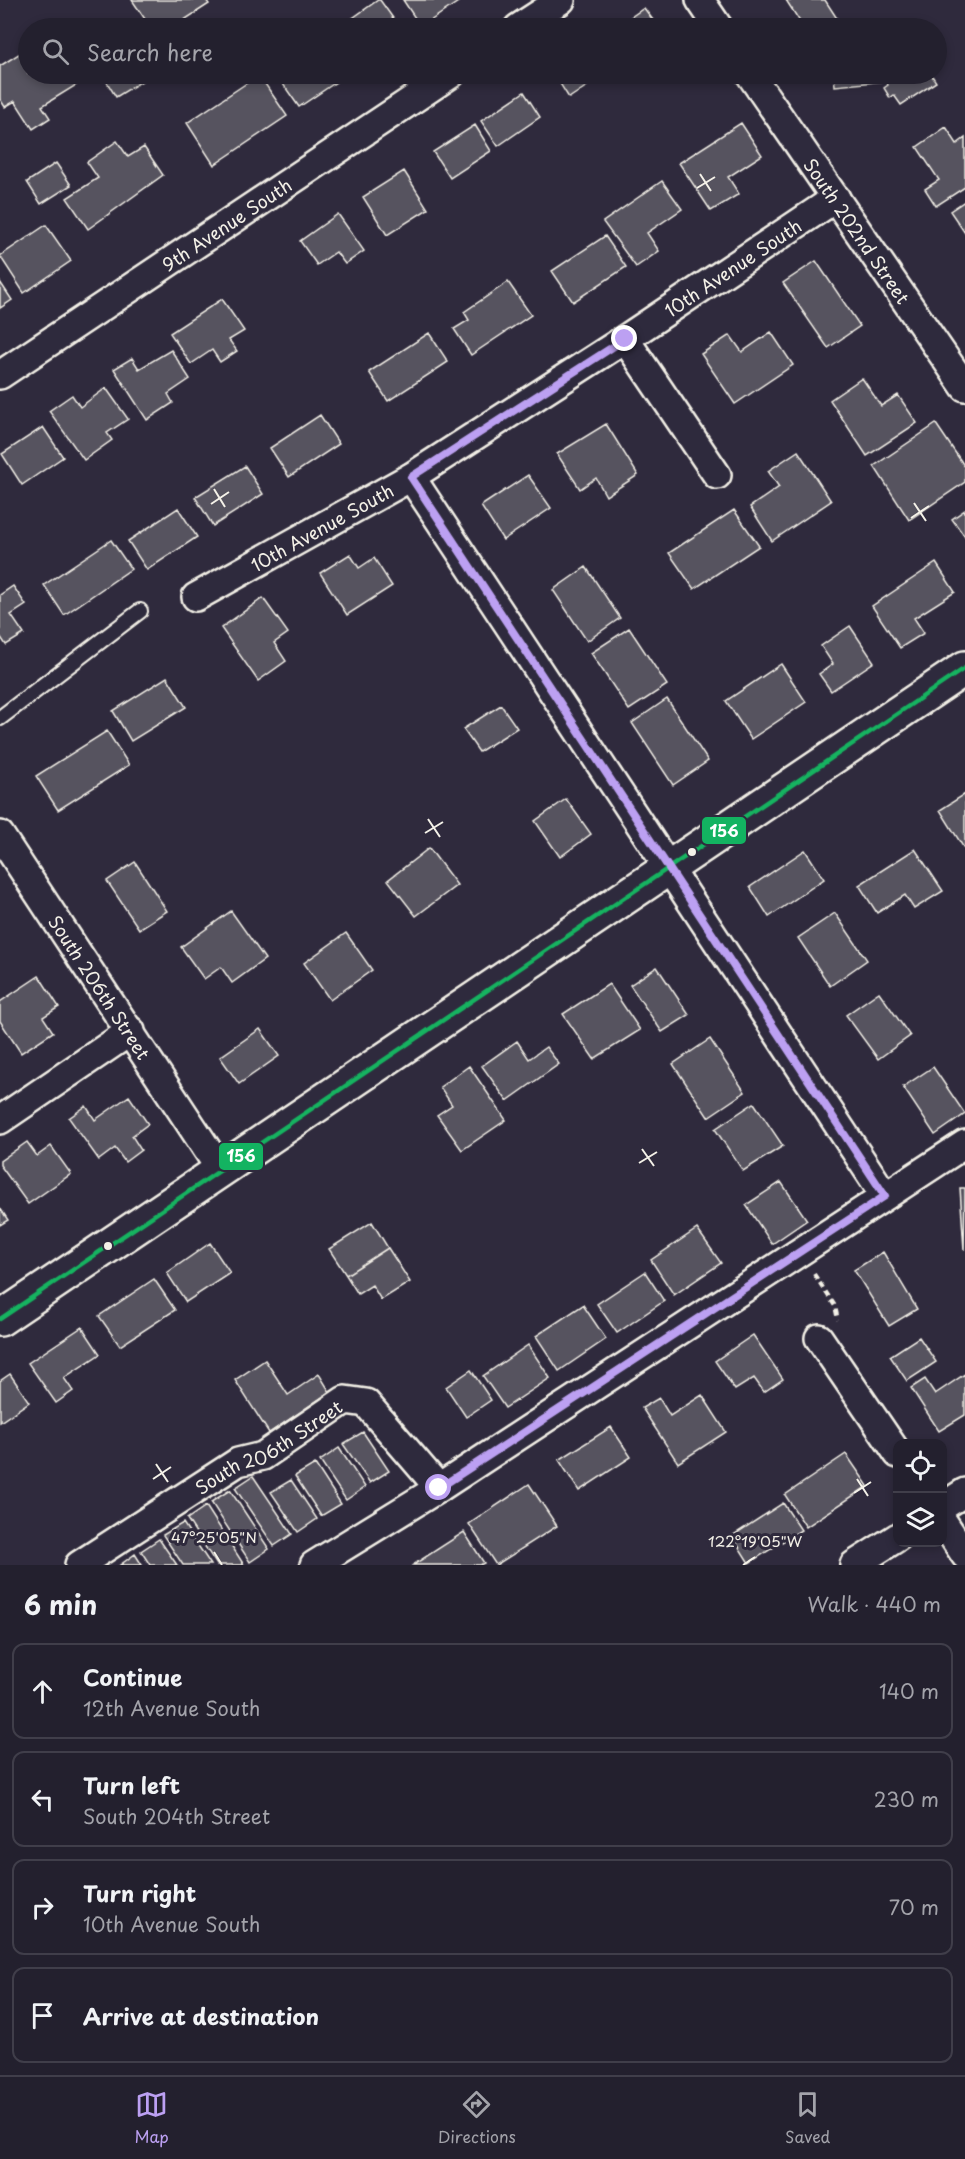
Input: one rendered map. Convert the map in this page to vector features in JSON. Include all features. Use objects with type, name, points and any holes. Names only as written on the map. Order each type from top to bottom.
[{"type":"main road","points":[[0,1319],[220,1168],[965,668]]},
{"type":"street","points":[[533,18],[561,0]]},
{"type":"street","points":[[700,0],[712,18]]},
{"type":"street","name":"9th Avenue South","points":[[0,375],[436,84]]},
{"type":"street","name":"South 202nd Street","points":[[757,84],[965,387]]},
{"type":"street","name":"10th Avenue South","points":[[196,597],[411,477],[625,339],[836,198]]},
{"type":"street","points":[[625,339],[717,475]]},
{"type":"street","points":[[411,477],[885,1196]]},
{"type":"street","name":"South 206th Street","points":[[0,835],[220,1168]]},
{"type":"street","points":[[0,1120],[131,1031]]},
{"type":"street","points":[[314,1565],[439,1488],[965,1144]]},
{"type":"street","points":[[826,1348],[893,1448]]},
{"type":"street","name":"South 206th Street","points":[[79,1565],[238,1462],[262,1456],[345,1400],[366,1403],[439,1488]]},
{"type":"street","points":[[947,1504],[965,1492]]},
{"type":"street","points":[[947,1528],[965,1555]]},
{"type":"street","points":[[854,1565],[893,1540]]},
{"type":"lane","points":[[0,718],[140,611]]},
{"type":"path","points":[[800,1252],[835,1306],[841,1329],[826,1348]]},
{"type":"building","points":[[132,0],[206,0],[209,4],[187,18],[144,18]]},
{"type":"building","points":[[380,0],[393,18],[353,18]]},
{"type":"building","points":[[403,0],[461,0],[434,18],[415,18]]},
{"type":"building","points":[[786,0],[825,0],[837,18],[798,18]]},
{"type":"building","points":[[644,8],[652,18],[630,18]]},
{"type":"building","points":[[18,54],[18,84],[78,84],[42,106],[50,118],[33,129],[15,101],[5,107],[0,99],[0,66]]},
{"type":"building","points":[[108,84],[137,84],[116,97]]},
{"type":"building","points":[[246,84],[265,84],[287,116],[214,165],[187,123]]},
{"type":"building","points":[[283,84],[333,84],[299,107]]},
{"type":"building","points":[[560,84],[590,84],[569,98]]},
{"type":"building","points":[[933,84],[901,105],[894,95],[890,98],[884,88],[888,85]]},
{"type":"building","points":[[524,92],[540,117],[498,146],[481,121]]},
{"type":"building","points":[[741,123],[762,155],[728,177],[739,194],[711,211],[679,163]]},
{"type":"building","points":[[475,125],[491,151],[450,178],[433,152]]},
{"type":"building","points":[[946,127],[957,144],[965,138],[965,187],[936,206],[925,189],[939,180],[917,147]]},
{"type":"building","points":[[117,141],[128,157],[144,147],[163,175],[88,229],[67,198],[98,178],[87,162]]},
{"type":"building","points":[[56,163],[71,185],[41,204],[27,182]]},
{"type":"building","points":[[404,171],[428,209],[387,235],[363,197]]},
{"type":"building","points":[[662,181],[682,209],[647,233],[659,251],[636,267],[603,222]]},
{"type":"building","points":[[965,201],[965,233],[950,211]]},
{"type":"building","points":[[338,214],[364,251],[345,264],[336,252],[317,265],[300,241]]},
{"type":"building","points":[[46,225],[71,261],[24,293],[0,256]]},
{"type":"building","points":[[605,236],[626,267],[573,302],[552,271]]},
{"type":"building","points":[[816,261],[860,326],[828,348],[783,283]]},
{"type":"building","points":[[0,282],[12,300],[0,308]]},
{"type":"building","points":[[508,282],[531,315],[471,355],[454,329],[469,320],[464,312]]},
{"type":"building","points":[[222,299],[244,331],[229,340],[237,351],[220,362],[212,350],[191,364],[170,333]]},
{"type":"building","points":[[771,332],[793,365],[735,404],[701,354],[730,335],[742,352]]},
{"type":"building","points":[[429,333],[448,362],[388,401],[369,372]]},
{"type":"building","points":[[171,350],[190,379],[168,394],[173,403],[147,420],[114,369],[132,358],[139,369]]},
{"type":"building","points":[[862,378],[881,406],[898,395],[917,423],[867,456],[830,400]]},
{"type":"building","points":[[106,388],[128,419],[107,433],[112,440],[84,460],[49,411],[72,395],[80,407]]},
{"type":"building","points":[[320,415],[339,444],[289,477],[270,448]]},
{"type":"building","points":[[606,424],[638,475],[606,496],[596,478],[580,489],[557,454]]},
{"type":"building","points":[[936,424],[965,467],[965,482],[909,520],[874,466]]},
{"type":"building","points":[[43,427],[63,457],[22,485],[2,454]]},
{"type":"building","points":[[798,451],[831,501],[772,541],[750,507],[779,487],[768,471]]},
{"type":"building","points":[[245,466],[263,494],[213,526],[195,497]]},
{"type":"building","points":[[528,475],[551,508],[503,540],[481,506]]},
{"type":"building","points":[[178,508],[197,537],[147,570],[128,541]]},
{"type":"building","points":[[734,510],[759,546],[694,589],[669,553]]},
{"type":"building","points":[[965,510],[965,537],[952,519]]},
{"type":"building","points":[[111,540],[131,569],[64,615],[44,585]]},
{"type":"building","points":[[350,554],[359,568],[374,558],[392,586],[347,615],[320,573]]},
{"type":"building","points":[[936,563],[955,592],[914,618],[924,633],[900,648],[872,606]]},
{"type":"building","points":[[586,567],[620,618],[587,641],[553,590]]},
{"type":"building","points":[[13,586],[26,605],[11,615],[24,634],[6,645],[0,636],[0,595]]},
{"type":"building","points":[[263,598],[288,633],[274,643],[286,661],[258,681],[221,628]]},
{"type":"building","points":[[850,626],[874,662],[831,691],[819,674],[833,664],[821,646]]},
{"type":"building","points":[[629,628],[667,685],[629,710],[591,653]]},
{"type":"building","points":[[781,664],[806,702],[751,739],[726,701]]},
{"type":"building","points":[[167,677],[186,707],[131,741],[113,711]]},
{"type":"building","points":[[667,699],[708,761],[673,785],[632,723]]},
{"type":"building","points":[[501,705],[517,728],[479,752],[463,729]]},
{"type":"building","points":[[107,731],[129,765],[58,810],[36,776]]},
{"type":"building","points":[[965,794],[965,850],[940,810]]},
{"type":"building","points":[[566,799],[591,834],[560,857],[535,821]]},
{"type":"building","points":[[429,848],[457,885],[416,916],[388,880]]},
{"type":"building","points":[[915,849],[943,891],[914,909],[905,895],[877,913],[859,885]]},
{"type":"building","points":[[805,850],[824,879],[769,917],[750,887]]},
{"type":"building","points":[[135,862],[167,911],[139,929],[107,881]]},
{"type":"building","points":[[231,911],[265,959],[232,983],[221,967],[204,979],[181,947]]},
{"type":"building","points":[[835,913],[867,960],[830,986],[798,938]]},
{"type":"building","points":[[346,933],[372,970],[330,1000],[304,963]]},
{"type":"building","points":[[657,967],[689,1015],[662,1032],[630,985]]},
{"type":"building","points":[[39,976],[59,1007],[43,1017],[53,1032],[21,1053],[0,1021],[0,1002]]},
{"type":"building","points":[[609,984],[640,1030],[594,1059],[563,1014]]},
{"type":"building","points":[[879,992],[910,1036],[878,1059],[846,1015]]},
{"type":"building","points":[[260,1029],[279,1056],[239,1084],[220,1057]]},
{"type":"building","points":[[710,1039],[745,1092],[708,1117],[673,1064]]},
{"type":"building","points":[[517,1041],[529,1059],[546,1047],[559,1064],[507,1101],[482,1066]]},
{"type":"building","points":[[469,1066],[506,1120],[462,1150],[437,1115],[452,1105],[440,1087]]},
{"type":"building","points":[[933,1067],[965,1114],[935,1135],[903,1087]]},
{"type":"building","points":[[129,1096],[148,1124],[132,1136],[141,1150],[125,1162],[115,1148],[99,1160],[69,1118],[86,1106],[95,1120]]},
{"type":"building","points":[[754,1103],[783,1146],[743,1171],[715,1129]]},
{"type":"building","points":[[27,1142],[37,1156],[51,1146],[71,1174],[28,1204],[0,1165],[0,1161]]},
{"type":"building","points":[[781,1182],[807,1220],[772,1244],[746,1205]]},
{"type":"building","points":[[960,1188],[965,1188],[964,1250]]},
{"type":"building","points":[[0,1208],[8,1220],[0,1225]]},
{"type":"building","points":[[372,1222],[388,1248],[346,1275],[329,1249]]},
{"type":"building","points":[[697,1229],[721,1263],[674,1295],[651,1260]]},
{"type":"building","points":[[210,1243],[230,1273],[186,1302],[167,1273]]},
{"type":"building","points":[[388,1248],[410,1282],[381,1300],[372,1285],[358,1294],[346,1275]]},
{"type":"building","points":[[883,1252],[917,1309],[889,1326],[854,1270]]},
{"type":"building","points":[[645,1272],[664,1301],[617,1333],[597,1304]]},
{"type":"building","points":[[154,1279],[175,1310],[120,1346],[99,1316]]},
{"type":"building","points":[[583,1305],[606,1339],[559,1371],[536,1336]]},
{"type":"building","points":[[82,1327],[100,1354],[64,1378],[73,1391],[56,1403],[28,1363]]},
{"type":"building","points":[[753,1335],[783,1379],[764,1392],[754,1378],[735,1390],[715,1361]]},
{"type":"building","points":[[919,1337],[936,1362],[907,1381],[890,1356]]},
{"type":"building","points":[[528,1345],[550,1378],[505,1408],[483,1376]]},
{"type":"building","points":[[265,1360],[288,1395],[319,1374],[330,1392],[269,1433],[235,1380]]},
{"type":"building","points":[[471,1370],[491,1400],[466,1417],[446,1387]]},
{"type":"building","points":[[10,1374],[29,1402],[0,1422],[0,1381]]},
{"type":"building","points":[[965,1374],[965,1415],[939,1431],[911,1388],[925,1379],[935,1394]]},
{"type":"building","points":[[702,1395],[726,1432],[678,1463],[642,1408],[659,1398],[670,1416]]},
{"type":"building","points":[[611,1427],[631,1457],[579,1491],[559,1460]]},
{"type":"building","points":[[363,1432],[389,1471],[370,1483],[343,1444]]},
{"type":"building","points":[[339,1448],[365,1487],[346,1500],[320,1461]]},
{"type":"building","points":[[846,1454],[868,1486],[806,1527],[785,1495]]},
{"type":"building","points":[[315,1464],[341,1504],[321,1516],[295,1476]]},
{"type":"building","points":[[253,1476],[292,1534],[274,1546],[235,1488]]},
{"type":"building","points":[[291,1480],[317,1519],[298,1532],[271,1492]]},
{"type":"building","points":[[529,1484],[557,1526],[496,1565],[469,1524]]},
{"type":"building","points":[[230,1490],[269,1549],[250,1562],[211,1502]]},
{"type":"building","points":[[783,1503],[801,1530],[749,1563],[732,1536]]},
{"type":"building","points":[[206,1506],[244,1565],[217,1565],[187,1519]]},
{"type":"building","points":[[183,1523],[211,1565],[183,1565],[163,1535]]},
{"type":"building","points":[[464,1532],[484,1563],[480,1565],[413,1565]]},
{"type":"building","points":[[159,1539],[177,1565],[150,1565],[141,1551]]},
{"type":"building","points":[[135,1554],[142,1565],[120,1565]]},
{"type":"transit line","name":"156","points":[[0,1319],[965,668]]},
{"type":"route","points":[[439,1488],[885,1196],[411,477],[625,339]]}]
